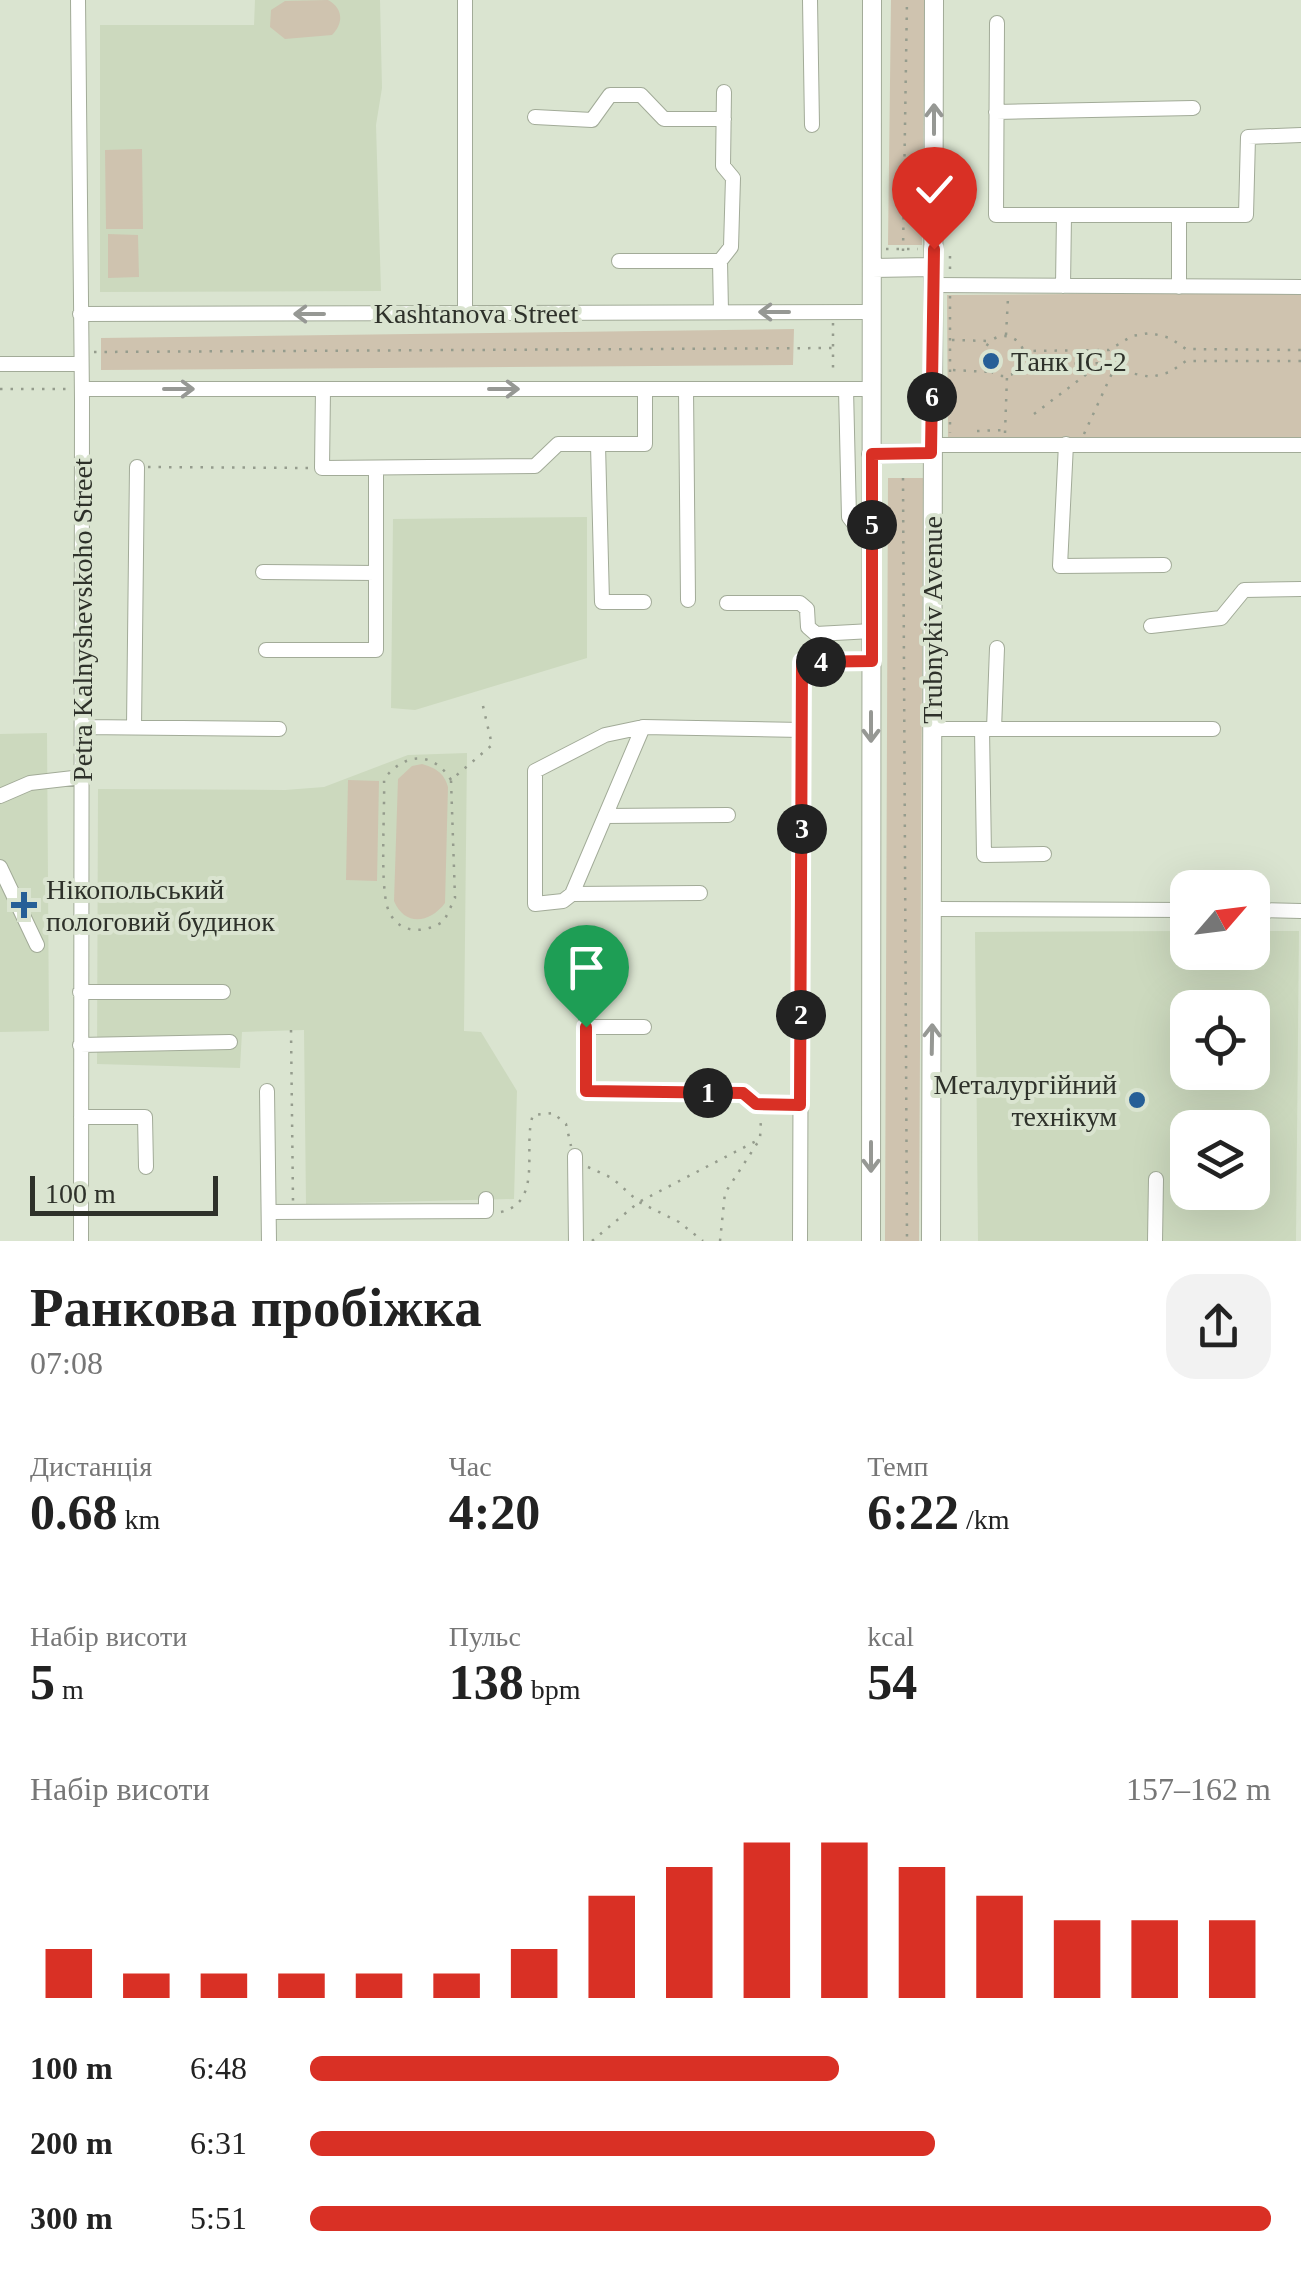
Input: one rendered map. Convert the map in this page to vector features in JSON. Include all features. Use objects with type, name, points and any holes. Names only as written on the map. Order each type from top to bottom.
[{"type":"main road","points":[[871,1241],[872,0]]},
{"type":"main road","name":"Trubnykiv Avenue","points":[[930,1241],[934,0]]},
{"type":"main road","points":[[872,258],[933,267]]},
{"type":"main road","points":[[872,454],[931,449]]},
{"type":"street","name":"Petra Kalnyshevskoho Street","points":[[78,0],[82,389],[81,1241]]},
{"type":"street","points":[[465,0],[465,313]]},
{"type":"street","points":[[810,0],[812,125]]},
{"type":"street","points":[[997,23],[996,215],[1246,214],[1248,137],[1301,135]]},
{"type":"street","points":[[721,312],[720,261],[730,247],[732,178],[723,166],[724,92]]},
{"type":"street","points":[[535,117],[592,120],[610,95],[641,95],[664,120],[724,119]]},
{"type":"street","points":[[996,112],[1194,108]]},
{"type":"street","points":[[1063,286],[1064,215]]},
{"type":"street","points":[[1179,215],[1179,287]]},
{"type":"street","points":[[620,261],[720,261]]},
{"type":"street","points":[[933,267],[1000,286],[1301,288]]},
{"type":"street","name":"Kashtanova Street","points":[[80,314],[872,312]]},
{"type":"street","points":[[0,364],[80,358]]},
{"type":"street","points":[[82,389],[871,389]]},
{"type":"street","points":[[323,389],[322,468],[535,466],[558,444],[645,444],[645,389]]},
{"type":"street","points":[[686,389],[688,600]]},
{"type":"street","points":[[839,389],[849,517],[858,529]]},
{"type":"street","points":[[931,449],[1004,444],[1301,445]]},
{"type":"street","points":[[1072,444],[1060,566],[1164,564]]},
{"type":"street","points":[[598,445],[602,602],[644,602]]},
{"type":"street","points":[[134,727],[137,467]]},
{"type":"street","points":[[266,650],[376,650],[376,468]]},
{"type":"street","points":[[262,572],[376,572]]},
{"type":"street","points":[[1151,626],[1221,618],[1244,590],[1301,589]]},
{"type":"street","points":[[728,603],[800,603],[805,605],[808,627],[816,634],[872,631]]},
{"type":"street","points":[[997,648],[988,729],[984,855],[1044,854]]},
{"type":"street","points":[[800,1241],[802,662],[872,661]]},
{"type":"street","points":[[82,727],[280,729]]},
{"type":"street","points":[[643,727],[572,894],[563,901],[535,904],[535,772],[606,734],[643,727],[802,730]]},
{"type":"street","points":[[933,730],[1213,728]]},
{"type":"street","points":[[0,796],[30,783],[82,778]]},
{"type":"street","points":[[605,816],[728,815]]},
{"type":"street","points":[[0,867],[38,944]]},
{"type":"street","points":[[572,894],[700,893]]},
{"type":"street","points":[[934,909],[1170,910]]},
{"type":"street","points":[[1270,910],[1301,911]]},
{"type":"street","points":[[586,954],[586,1091],[743,1093],[761,1104],[800,1105]]},
{"type":"street","points":[[80,992],[223,992]]},
{"type":"street","points":[[586,1027],[644,1027]]},
{"type":"street","points":[[80,1044],[230,1042]]},
{"type":"street","points":[[267,1091],[269,1241]]},
{"type":"street","points":[[81,1117],[145,1116],[146,1168]]},
{"type":"street","points":[[575,1156],[576,1241]]},
{"type":"street","points":[[1155,1241],[1156,1178]]},
{"type":"street","points":[[269,1212],[486,1212],[486,1199]]},
{"type":"path","points":[[903,250],[907,0]]},
{"type":"path","points":[[872,258],[903,250],[933,267]]},
{"type":"path","points":[[1000,286],[1008,297],[1006,336]]},
{"type":"path","points":[[832,312],[839,389]]},
{"type":"path","points":[[1023,351],[1109,350],[1132,336],[1150,334],[1170,338],[1186,348],[1301,350]]},
{"type":"path","points":[[950,340],[990,341],[1006,336],[1018,342],[1023,351],[1022,364]]},
{"type":"path","points":[[990,341],[984,358],[992,372]]},
{"type":"path","points":[[80,358],[833,348]]},
{"type":"path","points":[[1004,444],[1007,376],[1022,364],[1102,363],[1151,377],[1170,372],[1186,360],[1301,361]]},
{"type":"path","points":[[1034,414],[1102,363]]},
{"type":"path","points":[[1072,444],[1116,366]]},
{"type":"path","points":[[950,370],[1007,376]]},
{"type":"path","points":[[0,389],[82,389]]},
{"type":"path","points":[[137,467],[322,468]]},
{"type":"path","points":[[902,478],[908,1241]]},
{"type":"path","points":[[451,780],[492,745],[483,706]]},
{"type":"path","points":[[421,758],[442,766],[451,780],[454,898],[444,921],[412,930],[400,926],[386,902],[384,778],[392,769],[421,758]]},
{"type":"path","points":[[290,1030],[294,1212]]},
{"type":"path","points":[[720,1241],[725,1194],[760,1139],[761,1104]]},
{"type":"path","points":[[592,1241],[639,1202],[760,1139]]},
{"type":"shaded area","points":[[255,0],[380,0],[382,88],[376,125],[381,291],[100,292],[100,25],[254,25]]},
{"type":"shaded area","points":[[328,0],[340,16],[332,35],[285,39],[270,27],[271,10],[285,1]]},
{"type":"shaded area","points":[[891,0],[925,0],[922,245],[888,245]]},
{"type":"shaded area","points":[[142,149],[143,229],[106,229],[105,150]]},
{"type":"shaded area","points":[[108,234],[138,235],[139,277],[108,278]]},
{"type":"shaded area","points":[[1301,292],[1301,437],[948,439],[947,295]]},
{"type":"shaded area","points":[[794,329],[793,365],[101,370],[101,338]]},
{"type":"shaded area","points":[[888,478],[923,478],[919,1241],[885,1241]]},
{"type":"shaded area","points":[[587,517],[587,658],[415,710],[391,708],[393,519]]},
{"type":"shaded area","name":"Нікопольський пологовий будинок","points":[[47,733],[49,1031],[0,1032],[0,734]]},
{"type":"shaded area","points":[[467,753],[464,1031],[481,1032],[517,1091],[514,1199],[306,1204],[304,1030],[242,1032],[240,1068],[97,1064],[98,789],[324,787],[408,755]]},
{"type":"shaded area","points":[[422,764],[438,771],[448,787],[445,903],[432,915],[418,919],[404,915],[394,901],[398,779],[412,766]]},
{"type":"shaded area","points":[[348,780],[379,781],[377,881],[346,880]]},
{"type":"shaded area","name":"Металургійний технікум","points":[[1170,931],[1170,970],[1270,970],[1270,931],[1299,931],[1296,1241],[978,1241],[975,932]]},
{"type":"place","name":"Танк ІС-2","points":[[991,361]]},
{"type":"place","name":"Нікопольський пологовий будинок","points":[[24,905]]},
{"type":"place","name":"Металургійний технікум","points":[[1137,1100]]},
{"type":"route","points":[[586,1027],[586,1091],[743,1093],[756,1104],[800,1105],[802,662],[872,661],[872,454],[931,453],[934,249]]}]
